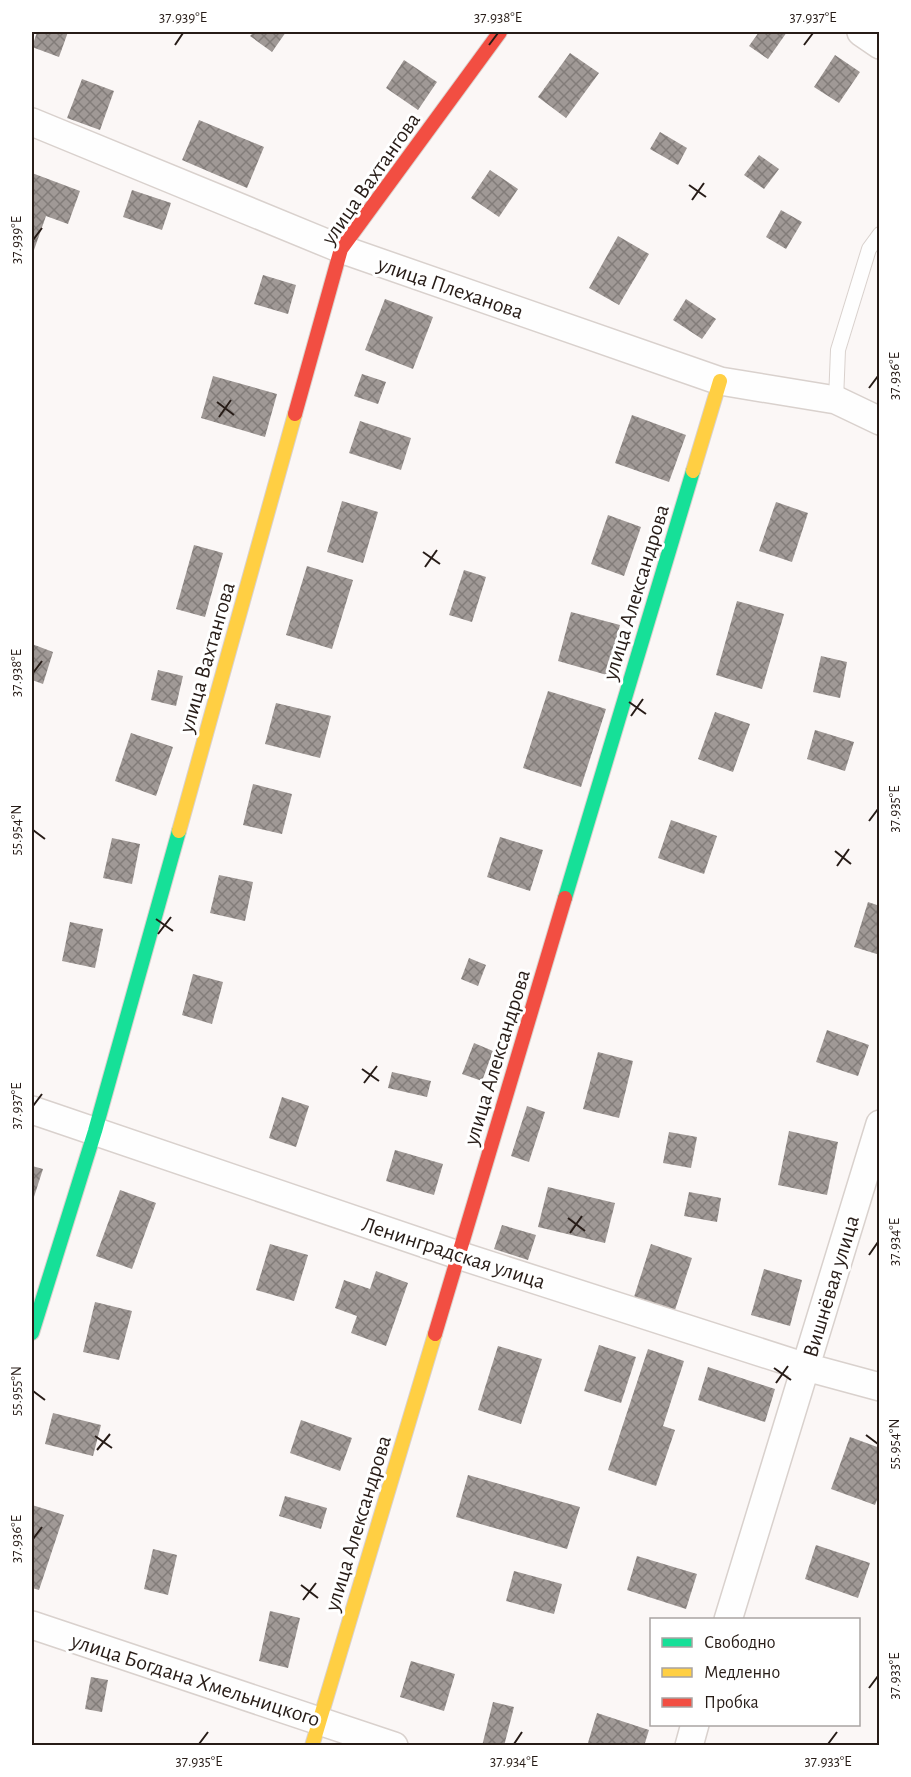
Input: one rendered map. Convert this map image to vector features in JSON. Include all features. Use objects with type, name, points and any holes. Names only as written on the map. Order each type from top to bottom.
[{"type":"street","name":"улица Вахтангова","points":[[32,1333],[95,1131],[341,249],[500,32]]},
{"type":"street","points":[[861,32],[879,45]]},
{"type":"street","name":"улица Плеханова","points":[[32,122],[341,249],[720,381],[836,400],[879,422]]},
{"type":"street","name":"улица Александрова","points":[[316,1733],[720,381]]},
{"type":"street","name":"Ленинградская улица","points":[[32,1110],[459,1255],[806,1366],[879,1387]]},
{"type":"street","name":"Вишнёвая улица","points":[[729,1618],[879,1124]]},
{"type":"street","name":"улица Богдана Хмельницкого","points":[[32,1625],[316,1733],[394,1746]]},
{"type":"street","points":[[689,1746],[695,1726]]},
{"type":"lane","points":[[836,400],[838,350],[869,249],[879,234]]},
{"type":"building","points":[[37,32],[68,32],[59,57],[32,47]]},
{"type":"building","points":[[254,32],[286,32],[272,52],[250,36]]},
{"type":"building","points":[[759,32],[787,32],[768,59],[749,46]]},
{"type":"building","points":[[570,53],[599,73],[566,118],[538,97]]},
{"type":"building","points":[[835,55],[860,72],[839,103],[814,87]]},
{"type":"building","points":[[404,60],[437,82],[418,110],[386,88]]},
{"type":"building","points":[[82,79],[114,91],[100,130],[67,118]]},
{"type":"building","points":[[199,120],[264,147],[247,188],[182,160]]},
{"type":"building","points":[[660,132],[687,148],[678,165],[650,149]]},
{"type":"building","points":[[759,155],[779,169],[764,189],[744,175]]},
{"type":"building","points":[[490,170],[518,189],[499,217],[471,198]]},
{"type":"building","points":[[32,173],[80,191],[68,224],[46,216],[34,250],[32,250]]},
{"type":"building","points":[[132,190],[171,203],[162,230],[123,217]]},
{"type":"building","points":[[781,210],[802,222],[786,249],[766,237]]},
{"type":"building","points":[[618,236],[649,254],[619,305],[589,288]]},
{"type":"building","points":[[263,275],[296,285],[288,314],[254,304]]},
{"type":"building","points":[[385,299],[433,317],[413,369],[365,350]]},
{"type":"building","points":[[686,299],[716,319],[702,339],[673,320]]},
{"type":"building","points":[[362,374],[386,382],[378,404],[354,396]]},
{"type":"building","points":[[213,376],[277,394],[265,437],[201,418]]},
{"type":"building","points":[[632,415],[686,435],[669,482],[615,463]]},
{"type":"building","points":[[360,421],[411,438],[401,470],[349,453]]},
{"type":"building","points":[[342,501],[378,512],[363,563],[327,552]]},
{"type":"building","points":[[776,502],[808,513],[792,562],[759,551]]},
{"type":"building","points":[[608,515],[641,527],[624,576],[591,564]]},
{"type":"building","points":[[194,545],[223,553],[205,617],[176,609]]},
{"type":"building","points":[[307,566],[353,580],[332,649],[286,635]]},
{"type":"building","points":[[464,570],[486,577],[472,622],[449,615]]},
{"type":"building","points":[[737,601],[784,614],[762,689],[716,675]]},
{"type":"building","points":[[571,612],[620,625],[607,675],[558,661]]},
{"type":"building","points":[[32,644],[53,652],[43,684],[32,680]]},
{"type":"building","points":[[821,656],[847,662],[840,698],[813,692]]},
{"type":"building","points":[[158,670],[183,676],[176,706],[151,700]]},
{"type":"building","points":[[548,691],[606,709],[581,787],[523,768]]},
{"type":"building","points":[[276,703],[331,716],[320,758],[265,744]]},
{"type":"building","points":[[715,712],[750,724],[733,772],[698,759]]},
{"type":"building","points":[[815,730],[854,742],[845,771],[807,759]]},
{"type":"building","points":[[131,733],[173,747],[156,796],[115,781]]},
{"type":"building","points":[[253,784],[292,794],[282,834],[243,825]]},
{"type":"building","points":[[671,820],[717,836],[704,874],[658,858]]},
{"type":"building","points":[[500,837],[543,850],[530,891],[487,877]]},
{"type":"building","points":[[112,838],[140,844],[132,884],[103,878]]},
{"type":"building","points":[[219,875],[253,882],[245,921],[210,913]]},
{"type":"building","points":[[868,902],[880,906],[880,955],[854,947]]},
{"type":"building","points":[[70,922],[103,929],[95,968],[62,961]]},
{"type":"building","points":[[469,958],[486,965],[478,986],[461,979]]},
{"type":"building","points":[[193,974],[223,982],[212,1024],[182,1015]]},
{"type":"building","points":[[827,1030],[869,1045],[858,1076],[816,1062]]},
{"type":"building","points":[[474,1043],[493,1051],[482,1081],[462,1074]]},
{"type":"building","points":[[598,1052],[633,1061],[619,1118],[583,1109]]},
{"type":"building","points":[[392,1072],[431,1081],[427,1097],[388,1088]]},
{"type":"building","points":[[282,1097],[309,1106],[296,1147],[269,1138]]},
{"type":"building","points":[[527,1106],[545,1112],[529,1162],[511,1156]]},
{"type":"building","points":[[789,1131],[838,1142],[827,1195],[778,1185]]},
{"type":"building","points":[[669,1132],[697,1137],[691,1168],[663,1163]]},
{"type":"building","points":[[395,1150],[443,1164],[434,1195],[386,1181]]},
{"type":"building","points":[[32,1166],[43,1169],[33,1200],[32,1200]]},
{"type":"building","points":[[548,1187],[615,1203],[605,1243],[538,1227]]},
{"type":"building","points":[[120,1190],[156,1203],[132,1269],[96,1256]]},
{"type":"building","points":[[689,1192],[721,1198],[717,1222],[684,1216]]},
{"type":"building","points":[[502,1225],[536,1235],[528,1260],[494,1249]]},
{"type":"building","points":[[270,1244],[308,1255],[294,1301],[256,1290]]},
{"type":"building","points":[[651,1244],[692,1258],[675,1310],[634,1297]]},
{"type":"building","points":[[764,1269],[802,1280],[790,1326],[751,1315]]},
{"type":"building","points":[[376,1271],[408,1283],[386,1346],[351,1333],[357,1316],[335,1308],[344,1280],[370,1289]]},
{"type":"building","points":[[95,1302],[132,1311],[119,1360],[83,1352]]},
{"type":"building","points":[[599,1345],[636,1357],[621,1403],[584,1391]]},
{"type":"building","points":[[498,1346],[542,1359],[521,1424],[478,1410]]},
{"type":"building","points":[[648,1349],[684,1361],[663,1426],[675,1430],[656,1486],[608,1470]]},
{"type":"building","points":[[708,1367],[775,1389],[765,1422],[698,1400]]},
{"type":"building","points":[[53,1413],[101,1425],[93,1456],[45,1444]]},
{"type":"building","points":[[301,1420],[352,1438],[340,1471],[290,1453]]},
{"type":"building","points":[[850,1437],[880,1448],[880,1492],[875,1505],[831,1489]]},
{"type":"building","points":[[468,1475],[580,1507],[567,1549],[456,1517]]},
{"type":"building","points":[[285,1496],[327,1508],[321,1529],[279,1516]]},
{"type":"building","points":[[32,1505],[64,1515],[39,1590],[32,1588]]},
{"type":"building","points":[[816,1545],[870,1563],[858,1598],[805,1579]]},
{"type":"building","points":[[153,1549],[177,1555],[168,1595],[144,1589]]},
{"type":"building","points":[[637,1556],[697,1574],[686,1609],[627,1590]]},
{"type":"building","points":[[514,1571],[562,1584],[554,1614],[506,1601]]},
{"type":"building","points":[[270,1611],[300,1618],[288,1668],[259,1661]]},
{"type":"building","points":[[411,1661],[455,1674],[444,1711],[400,1697]]},
{"type":"building","points":[[91,1677],[108,1680],[102,1712],[85,1709]]},
{"type":"building","points":[[493,1702],[514,1707],[504,1746],[482,1746]]},
{"type":"building","points":[[597,1713],[649,1730],[644,1746],[587,1746]]},
{"type":"traffic: fast","points":[[565,898],[693,471]]},
{"type":"traffic: fast","points":[[32,1333],[95,1131],[179,831]]},
{"type":"traffic: slow","points":[[693,471],[720,381]]},
{"type":"traffic: slow","points":[[179,831],[295,414]]},
{"type":"traffic: slow","points":[[312,1746],[435,1334]]},
{"type":"traffic: jam","points":[[295,414],[341,249],[500,32]]},
{"type":"traffic: jam","points":[[435,1334],[565,898]]}]
